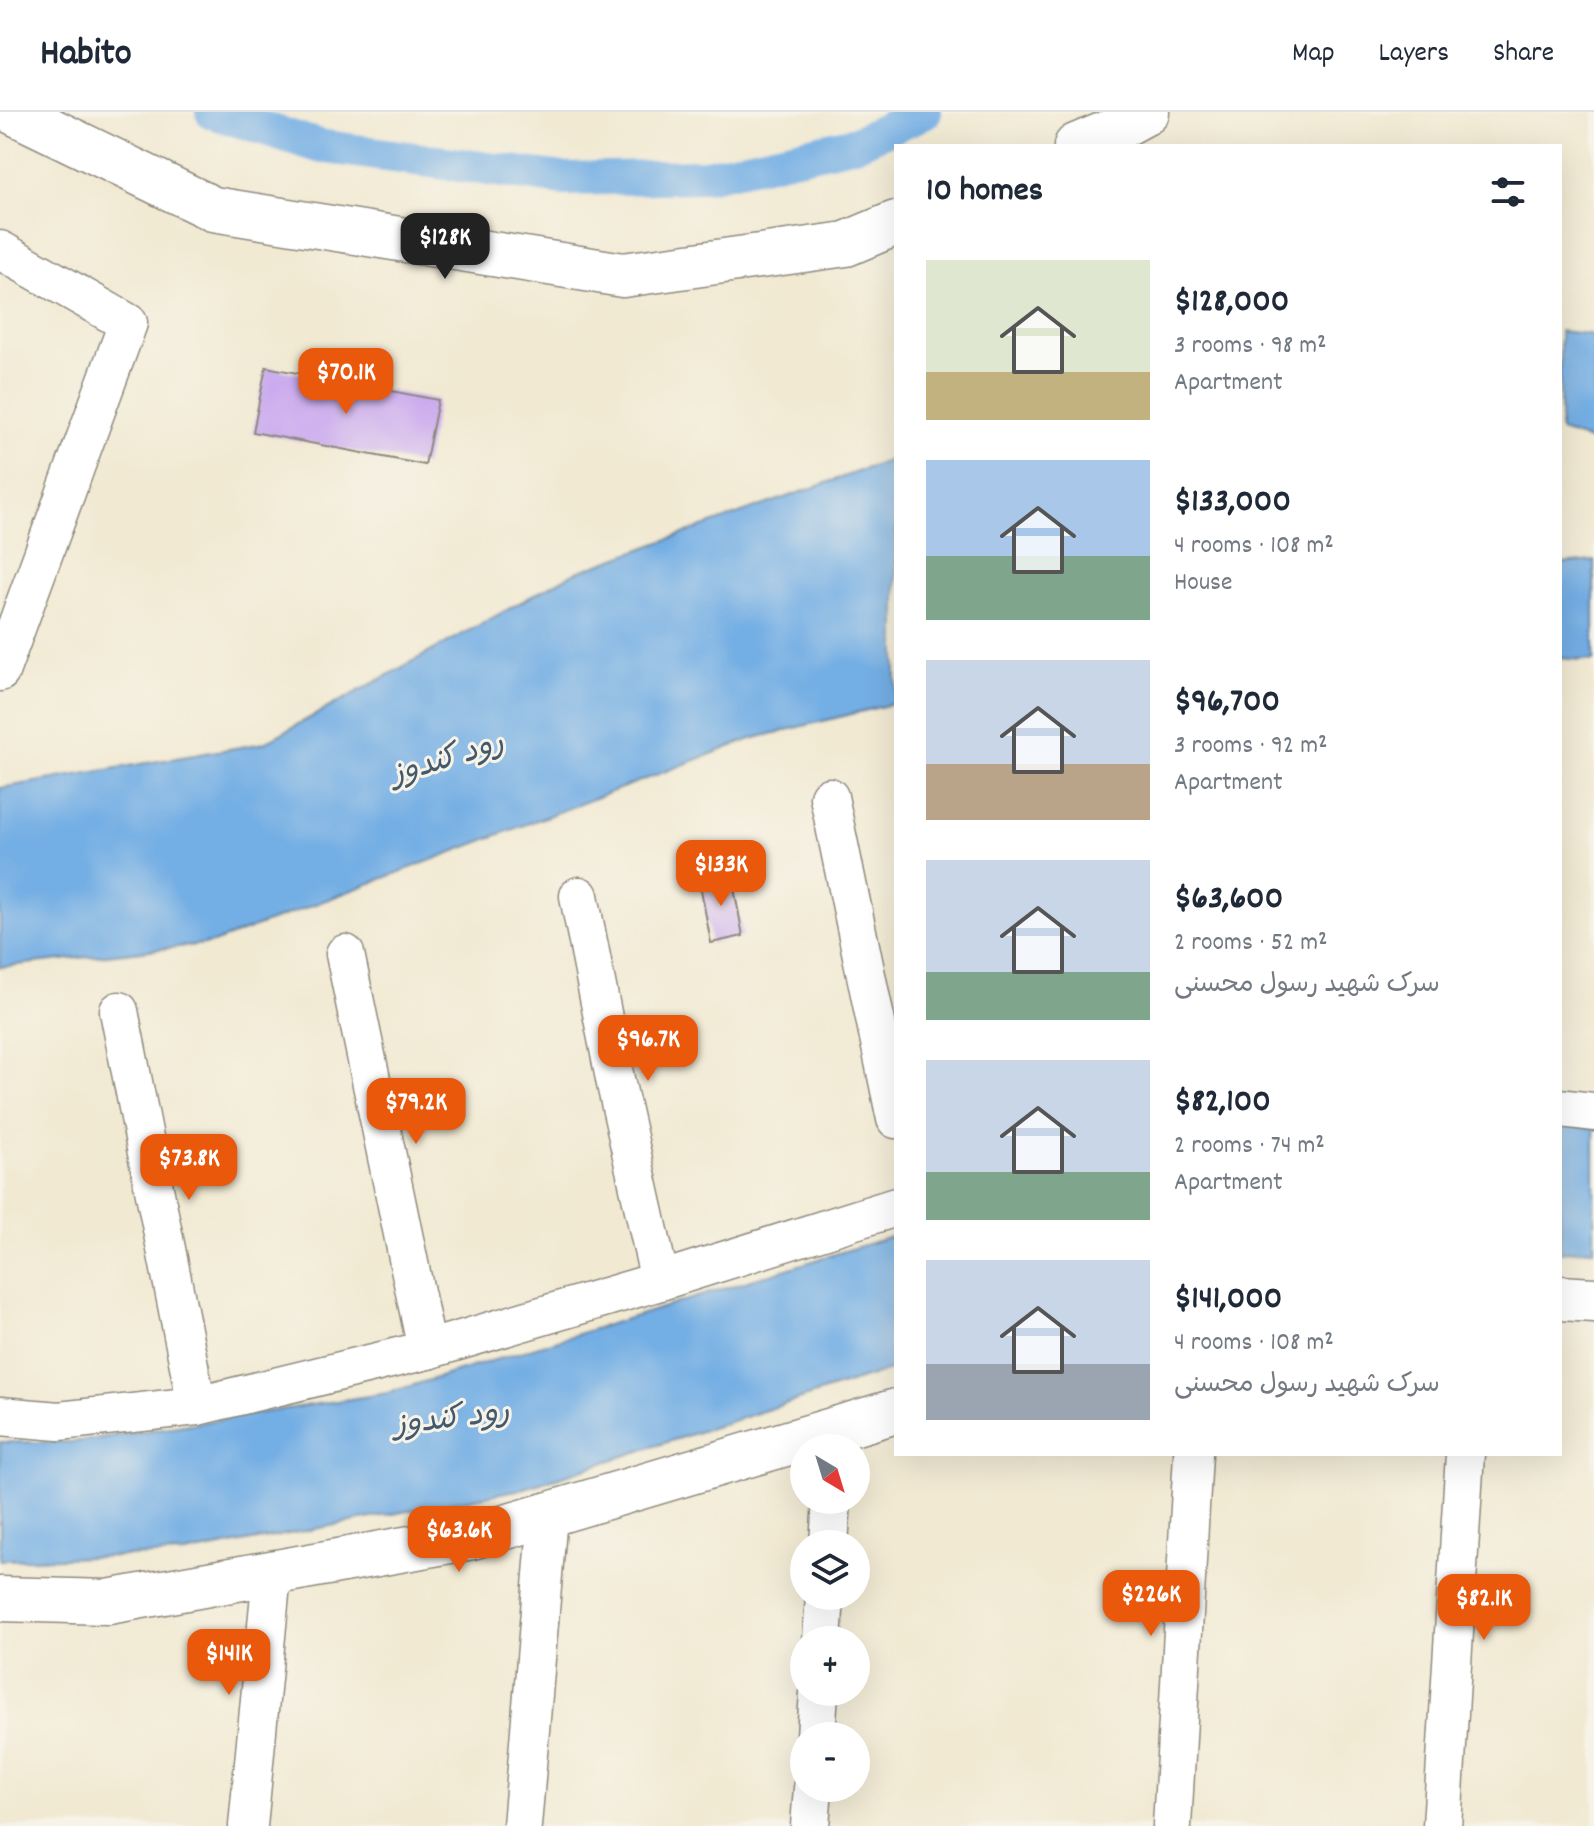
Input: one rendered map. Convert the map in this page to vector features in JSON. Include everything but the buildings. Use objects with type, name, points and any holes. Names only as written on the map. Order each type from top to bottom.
[{"type":"street","points":[[13,112],[213,209],[623,275],[846,244],[894,224]]},
{"type":"street","points":[[1081,144],[1147,112]]},
{"type":"street","points":[[0,250],[128,323],[0,672]]},
{"type":"street","points":[[829,797],[894,1109]]},
{"type":"street","points":[[579,896],[616,1084],[660,1281]]},
{"type":"street","points":[[345,954],[427,1350]]},
{"type":"street","points":[[119,1011],[197,1406]]},
{"type":"street","points":[[1562,1108],[1594,1112]]},
{"type":"street","points":[[0,1416],[59,1421],[197,1406],[427,1350],[894,1208]]},
{"type":"street","points":[[1562,1298],[1594,1300]]},
{"type":"street","points":[[845,1434],[894,1412]]},
{"type":"street","points":[[0,1599],[108,1602],[472,1537],[790,1450]]},
{"type":"street","points":[[1172,1826],[1193,1456]]},
{"type":"street","points":[[1442,1826],[1465,1456]]},
{"type":"street","points":[[522,1826],[548,1515]]},
{"type":"street","points":[[248,1826],[272,1573]]},
{"type":"street","points":[[810,1826],[812,1802]]},
{"type":"water","points":[[1562,331],[1594,335],[1594,442],[1562,432]]},
{"type":"water","name":"رود کندوز","points":[[894,459],[894,703],[751,739],[213,943],[0,967],[0,788],[264,743],[574,573]]},
{"type":"water","points":[[1594,561],[1594,661],[1562,658],[1562,564]]},
{"type":"water","points":[[1562,1126],[1594,1128],[1594,1249],[1562,1252]]},
{"type":"water","name":"رود کندوز","points":[[894,1236],[894,1369],[522,1489],[185,1554],[0,1560],[0,1442],[74,1442],[388,1393]]},
{"type":"waterway","points":[[212,112],[319,146],[563,179],[706,176],[856,143],[925,112]]}]
